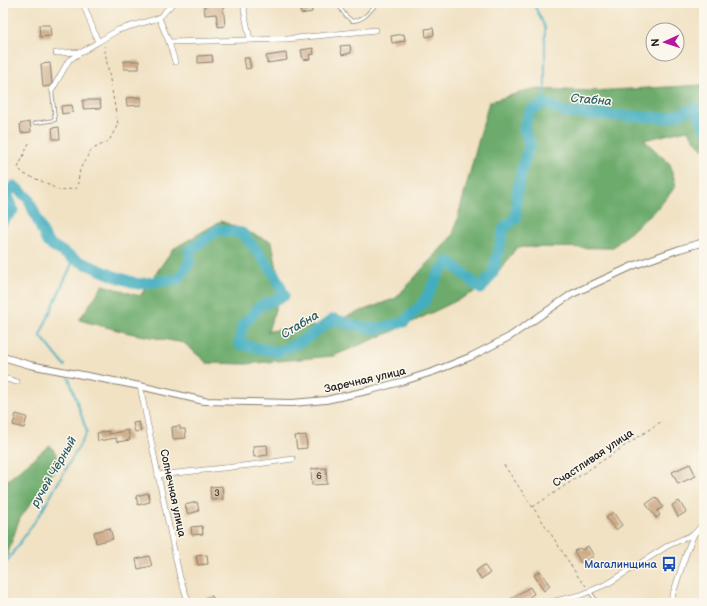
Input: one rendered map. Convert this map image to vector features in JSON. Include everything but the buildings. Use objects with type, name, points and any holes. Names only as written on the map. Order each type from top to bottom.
[{"type":"street","points":[[83,3],[100,41]]},
{"type":"street","points":[[52,90],[70,60],[118,30],[159,18],[173,3]]},
{"type":"street","points":[[246,3],[244,10],[250,40]]},
{"type":"street","points":[[159,18],[175,62]]},
{"type":"street","points":[[169,42],[286,39],[376,30]]},
{"type":"street","points":[[56,53],[82,52]]},
{"type":"street","name":"Заречная улица","points":[[3,357],[30,365],[140,386],[204,402],[292,403],[326,400],[404,382],[470,357],[509,337],[572,294],[635,265],[704,242]]},
{"type":"street","points":[[3,378],[17,382]]},
{"type":"street","name":"Солнечная улица","points":[[140,386],[180,578],[189,603]]},
{"type":"street","points":[[158,475],[293,459]]},
{"type":"street","points":[[670,603],[694,534],[704,523]]},
{"type":"street","points":[[546,603],[590,592],[609,583],[669,545],[694,534]]},
{"type":"lane","points":[[337,3],[345,15],[352,21],[365,18],[377,3]]},
{"type":"lane","points":[[35,123],[55,120],[52,90]]},
{"type":"lane","points":[[590,592],[598,603]]},
{"type":"path","points":[[29,143],[18,168],[24,174],[46,183],[60,191],[77,188],[80,169],[91,150],[109,141],[118,124],[100,41]]},
{"type":"path","name":"Счастливая улица","points":[[533,507],[662,421]]},
{"type":"path","points":[[504,466],[590,592]]},
{"type":"green space","points":[[704,85],[704,149],[702,149],[687,130],[644,140],[670,164],[676,186],[659,207],[612,248],[517,247],[489,285],[396,330],[333,356],[246,364],[207,363],[184,343],[129,333],[79,320],[103,285],[140,296],[173,249],[221,221],[272,242],[281,291],[268,331],[324,325],[396,298],[453,235],[489,102],[532,89],[593,91]]},
{"type":"green space","points":[[50,445],[61,461],[19,520],[3,568],[3,484]]},
{"type":"waterway","points":[[533,3],[545,27],[545,103]]},
{"type":"waterway","name":"Стабна","points":[[3,221],[13,210],[7,193],[14,186],[28,198],[47,242],[74,259],[114,276],[138,284],[179,279],[190,261],[189,251],[218,230],[242,233],[271,270],[281,287],[284,296],[260,306],[242,326],[239,344],[278,352],[302,341],[334,319],[352,325],[375,329],[404,322],[424,302],[439,273],[449,261],[481,289],[493,273],[504,228],[516,218],[517,193],[523,164],[530,145],[524,128],[530,111],[545,103],[567,113],[667,118],[696,108],[704,128]]},
{"type":"waterway","points":[[65,366],[40,335],[74,259]]},
{"type":"waterway","name":"ручей Чёрный","points":[[3,567],[42,511],[87,432],[69,378]]},
{"type":"place","name":"Магалинщина","points":[[669,564]]}]
